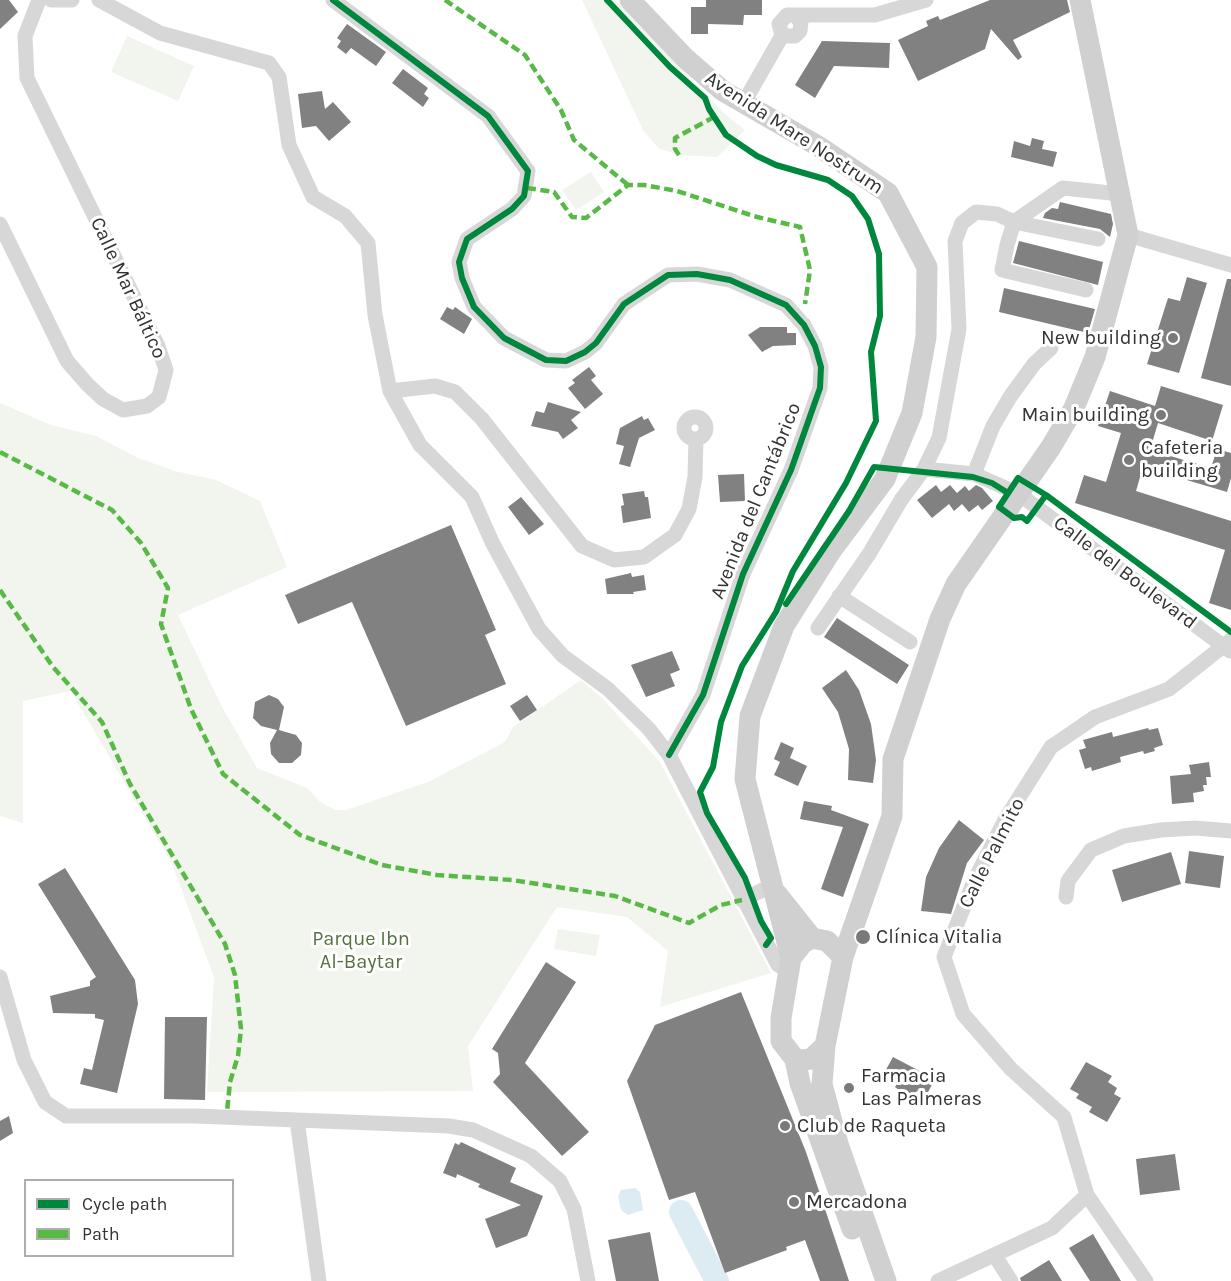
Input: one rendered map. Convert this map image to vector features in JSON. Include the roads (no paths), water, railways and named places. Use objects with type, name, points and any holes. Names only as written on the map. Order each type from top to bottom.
[{"type":"street","name":"Calle Mar Báltico","points":[[0,224],[67,361],[87,384],[103,399],[123,410],[147,406],[159,397],[166,370],[158,346],[27,78],[25,36],[39,0]]},
{"type":"street","points":[[51,0],[72,0]]},
{"type":"street","points":[[99,0],[160,33],[269,63],[279,77],[289,145],[313,197],[345,216],[368,243],[375,315],[390,391],[420,446],[472,497],[492,542],[539,629],[563,656],[608,689],[649,729],[669,755],[679,770],[777,966],[790,965]]},
{"type":"street","name":"Avenida del Cantábrico","points":[[333,0],[488,116],[528,171],[524,196],[512,209],[467,239],[459,262],[462,278],[474,307],[482,318],[504,338],[546,360],[566,361],[585,352],[596,343],[624,304],[668,275],[697,274],[730,280],[786,305],[804,325],[814,346],[821,367],[816,398],[790,470],[743,574],[703,695],[669,755]]},
{"type":"street","name":"Avenida Mare Nostrum","points":[[630,0],[703,75],[743,104],[818,146],[888,192],[927,267],[926,337],[912,413],[885,479],[831,551],[784,626],[750,716],[745,779],[790,965]]},
{"type":"street","points":[[743,104],[783,34],[779,28],[781,19],[788,15],[798,21],[815,13],[875,15],[926,0]]},
{"type":"street","points":[[886,1281],[825,1104],[822,1084],[825,1046],[843,957],[853,921],[892,816],[893,759],[940,619],[962,575],[1019,494],[1074,408],[1095,357],[1128,235],[1080,0]]},
{"type":"street","points":[[1086,290],[1002,270],[1014,222],[1063,188],[1120,194]]},
{"type":"street","points":[[818,628],[869,554],[901,500],[924,469],[939,438],[959,329],[956,241],[962,223],[976,212],[996,214],[1014,222],[1098,239]]},
{"type":"street","points":[[1128,235],[1231,265]]},
{"type":"street","points":[[974,474],[993,426],[1010,397],[1034,364],[1051,348]]},
{"type":"street","points":[[390,391],[435,386],[455,392],[482,419],[582,546],[614,560],[644,557],[675,536],[689,509],[695,477],[696,440]]},
{"type":"street","name":"Calle del Boulevard","points":[[924,469],[974,474],[1019,494],[1229,646]]},
{"type":"street","points":[[839,596],[910,642]]},
{"type":"street","name":"Calle Palmito","points":[[1146,1281],[1087,1195],[1064,1117],[1011,1069],[963,1014],[944,957],[979,870],[1006,818],[1051,747],[1095,717],[1169,689],[1229,646]]},
{"type":"street","points":[[1066,897],[1068,881],[1091,850],[1124,836],[1161,830],[1195,828],[1231,831]]},
{"type":"street","points":[[742,900],[771,886]]},
{"type":"street","name":"Avenida Mare Nostrum","points":[[771,886],[820,939],[843,957]]},
{"type":"street","points":[[853,921],[820,939],[803,943],[790,965],[781,1035],[784,1047],[795,1059],[800,1083],[871,1281]]},
{"type":"street","points":[[0,977],[24,1060],[45,1102],[66,1116],[195,1116],[297,1120],[461,1128],[485,1135],[531,1156],[560,1181],[571,1199],[588,1281]]},
{"type":"street","points":[[795,1059],[811,1059],[825,1046]]},
{"type":"street","points":[[297,1120],[319,1281]]},
{"type":"street","points":[[938,1281],[1052,1228],[1087,1195]]},
{"type":"street","points":[[995,1256],[1011,1281]]},
{"type":"waterway","points":[[681,1212],[717,1281]]},
{"type":"place","name":"New building","points":[[1173,338]]},
{"type":"place","name":"Main building","points":[[1161,415]]},
{"type":"place","name":"Cafeteria building","points":[[1129,460]]},
{"type":"place","name":"Clínica Vitalia","points":[[863,937]]},
{"type":"place","name":"Farmacia Las Palmeras","points":[[849,1088]]},
{"type":"place","name":"Club de Raqueta","points":[[785,1126]]},
{"type":"place","name":"Mercadona","points":[[794,1202]]},
{"type":"park label","name":"Parque Ibn Al-Baytar","points":[[361,950]]}]
